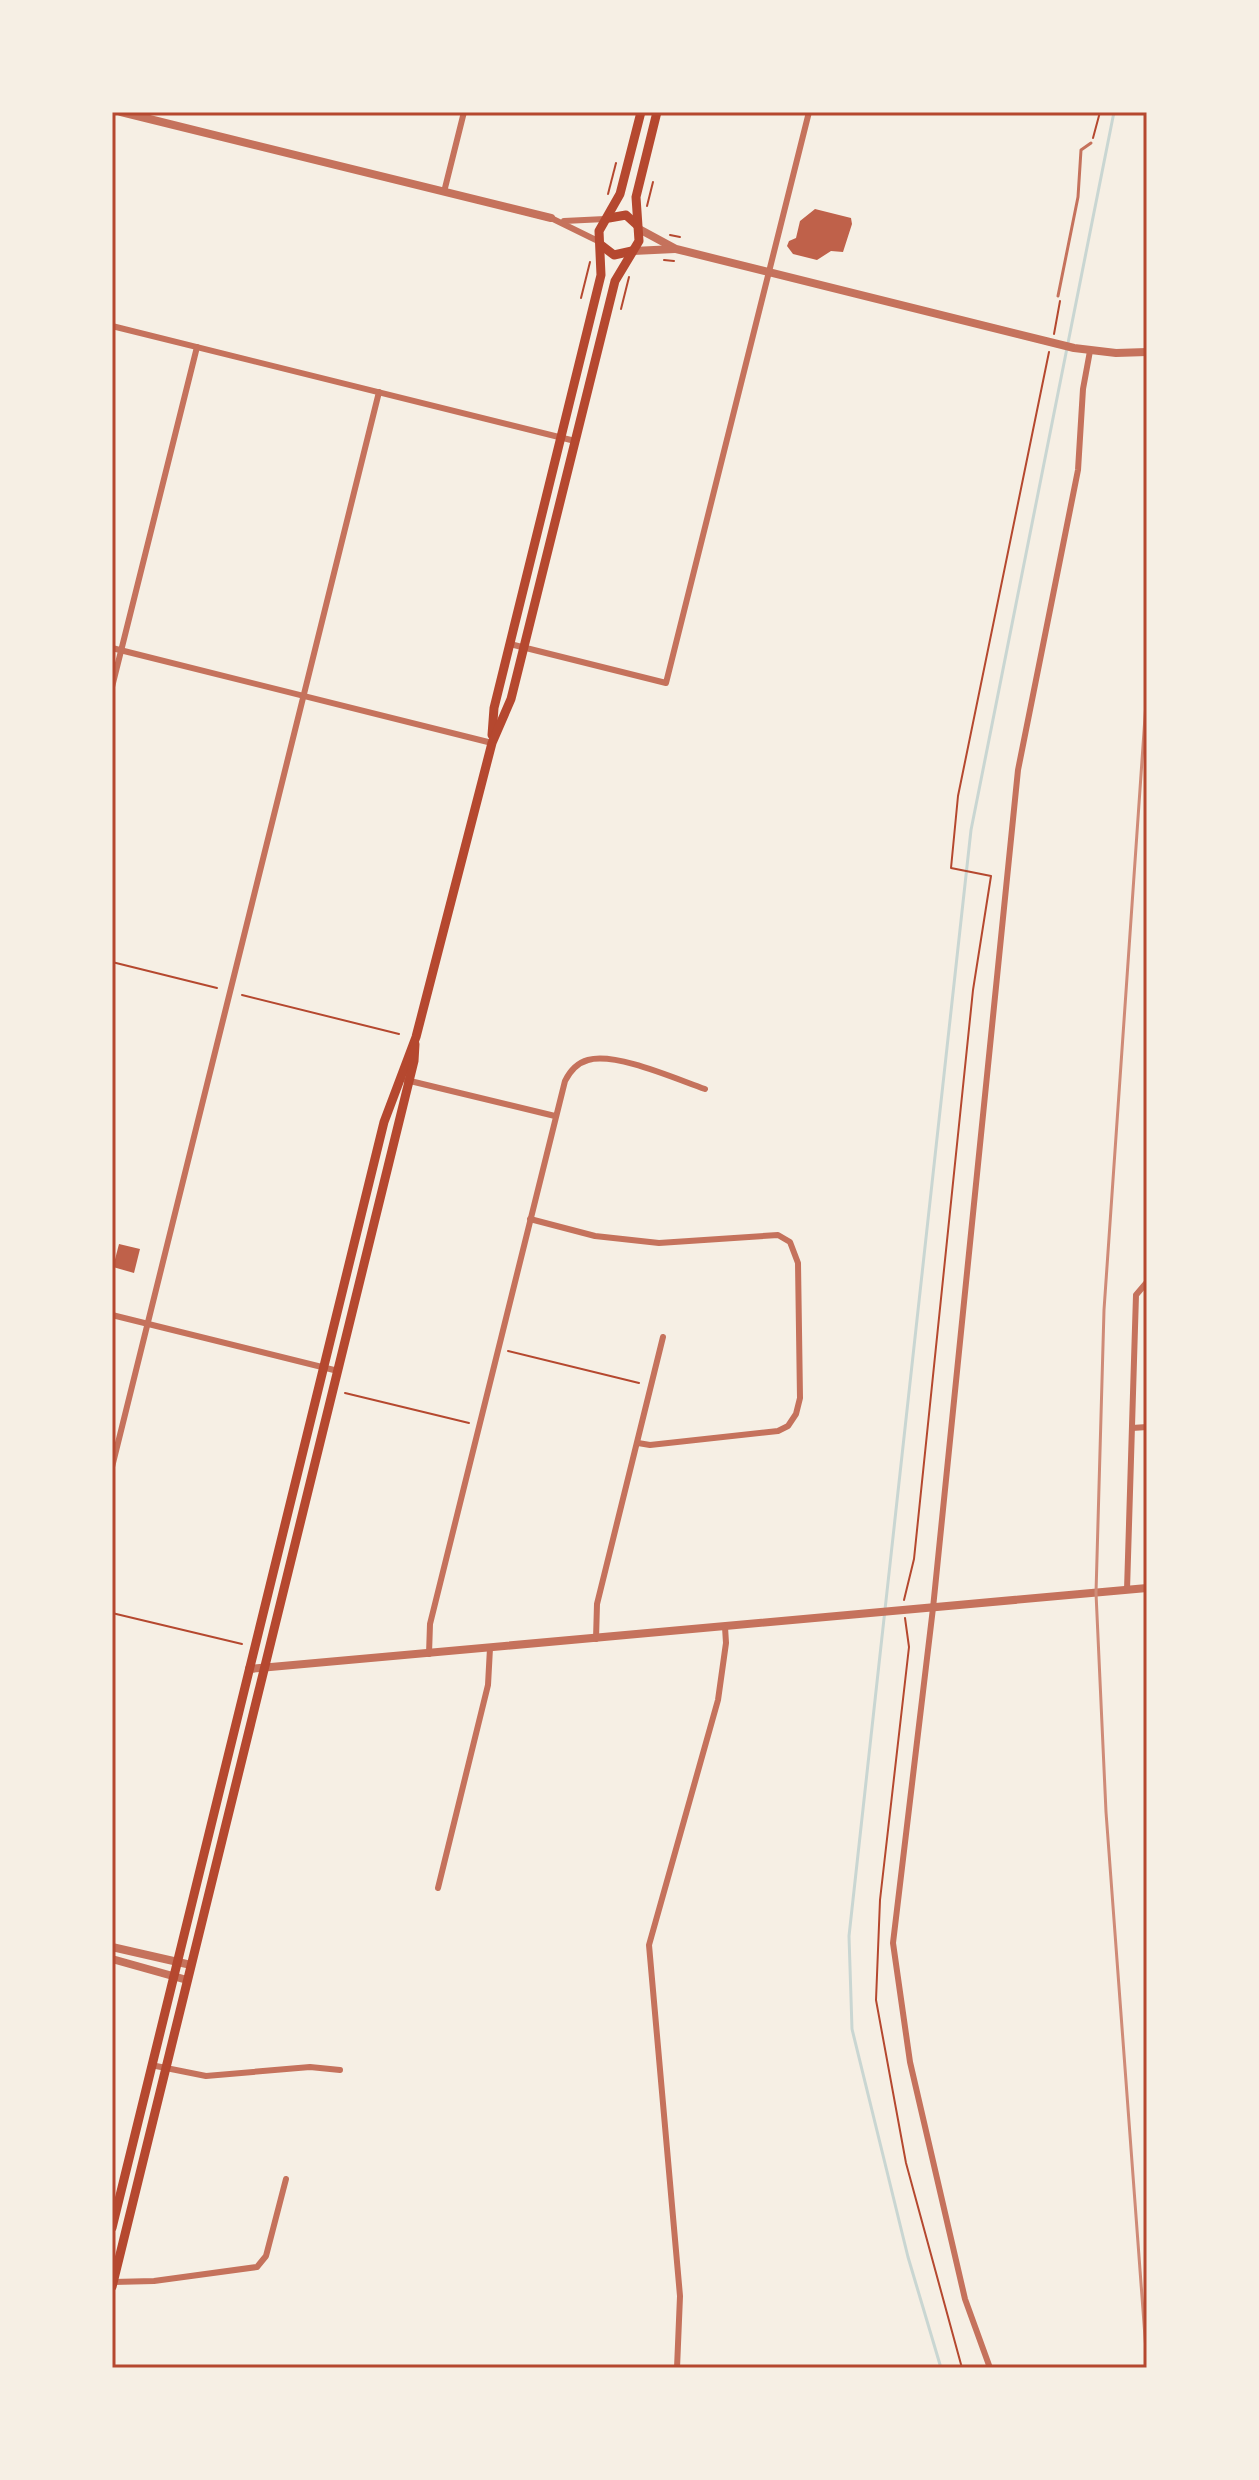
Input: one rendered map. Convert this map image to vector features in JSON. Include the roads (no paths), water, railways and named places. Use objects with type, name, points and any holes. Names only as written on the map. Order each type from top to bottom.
[{"type":"main road","points":[[113,2285],[410,1081],[416,1037],[492,743],[494,708],[601,275],[599,231],[620,194],[641,112]]},
{"type":"main road","points":[[492,743],[508,710],[615,281],[639,241],[636,197],[657,112]]},
{"type":"main road","points":[[607,218],[626,215],[638,228]]},
{"type":"main road","points":[[600,243],[616,256],[632,251]]},
{"type":"main road","points":[[112,2228],[323,1367],[398,1078],[416,1037]]},
{"type":"main road","points":[[227,1755],[242,1759]]},
{"type":"street","points":[[121,112],[551,218],[600,243]]},
{"type":"street","points":[[444,192],[464,112]]},
{"type":"street","points":[[510,644],[666,683],[809,112]]},
{"type":"street","points":[[561,221],[607,218]]},
{"type":"street","points":[[638,228],[676,249],[1074,348],[1147,352]]},
{"type":"street","points":[[632,251],[676,249]]},
{"type":"street","points":[[112,326],[575,441]]},
{"type":"street","points":[[112,687],[197,347]]},
{"type":"street","points":[[990,2368],[965,2299],[910,2062],[893,1943],[933,1608],[1018,770],[1078,470],[1090,351]]},
{"type":"street","points":[[112,1467],[379,392]]},
{"type":"street","points":[[112,648],[492,743]]},
{"type":"street","points":[[429,1654],[430,1624],[565,1081],[571,1070],[588,1059],[624,1063],[705,1089]]},
{"type":"street","points":[[398,1078],[555,1116]]},
{"type":"street","points":[[530,1219],[595,1236],[659,1243],[778,1235],[794,1248],[798,1263],[800,1398],[788,1426],[778,1431],[638,1443]]},
{"type":"street","points":[[1127,1590],[1136,1295],[1147,1282]]},
{"type":"street","points":[[112,1315],[338,1371]]},
{"type":"street","points":[[596,1639],[597,1604],[663,1337]]},
{"type":"street","points":[[1132,1428],[1147,1427]]},
{"type":"street","points":[[249,1669],[1147,1588]]},
{"type":"street","points":[[677,2368],[680,2296],[649,1945],[718,1700],[726,1643],[725,1627]]},
{"type":"street","points":[[438,1888],[488,1685],[490,1648]]},
{"type":"street","points":[[112,1947],[191,1965]]},
{"type":"street","points":[[112,1959],[187,1980]]},
{"type":"street","points":[[151,2065],[206,2076],[326,2066],[340,2070]]},
{"type":"street","points":[[113,2285],[257,2267],[266,2256],[286,2179]]},
{"type":"lane","points":[[1058,296],[1078,197],[1081,150],[1091,143]]},
{"type":"waterway","points":[[941,2368],[908,2257],[852,2029],[849,1936],[971,830],[1114,112]]},
{"type":"railway","points":[[1147,688],[1104,1310],[1096,1593],[1106,1812],[1147,2364]]}]
